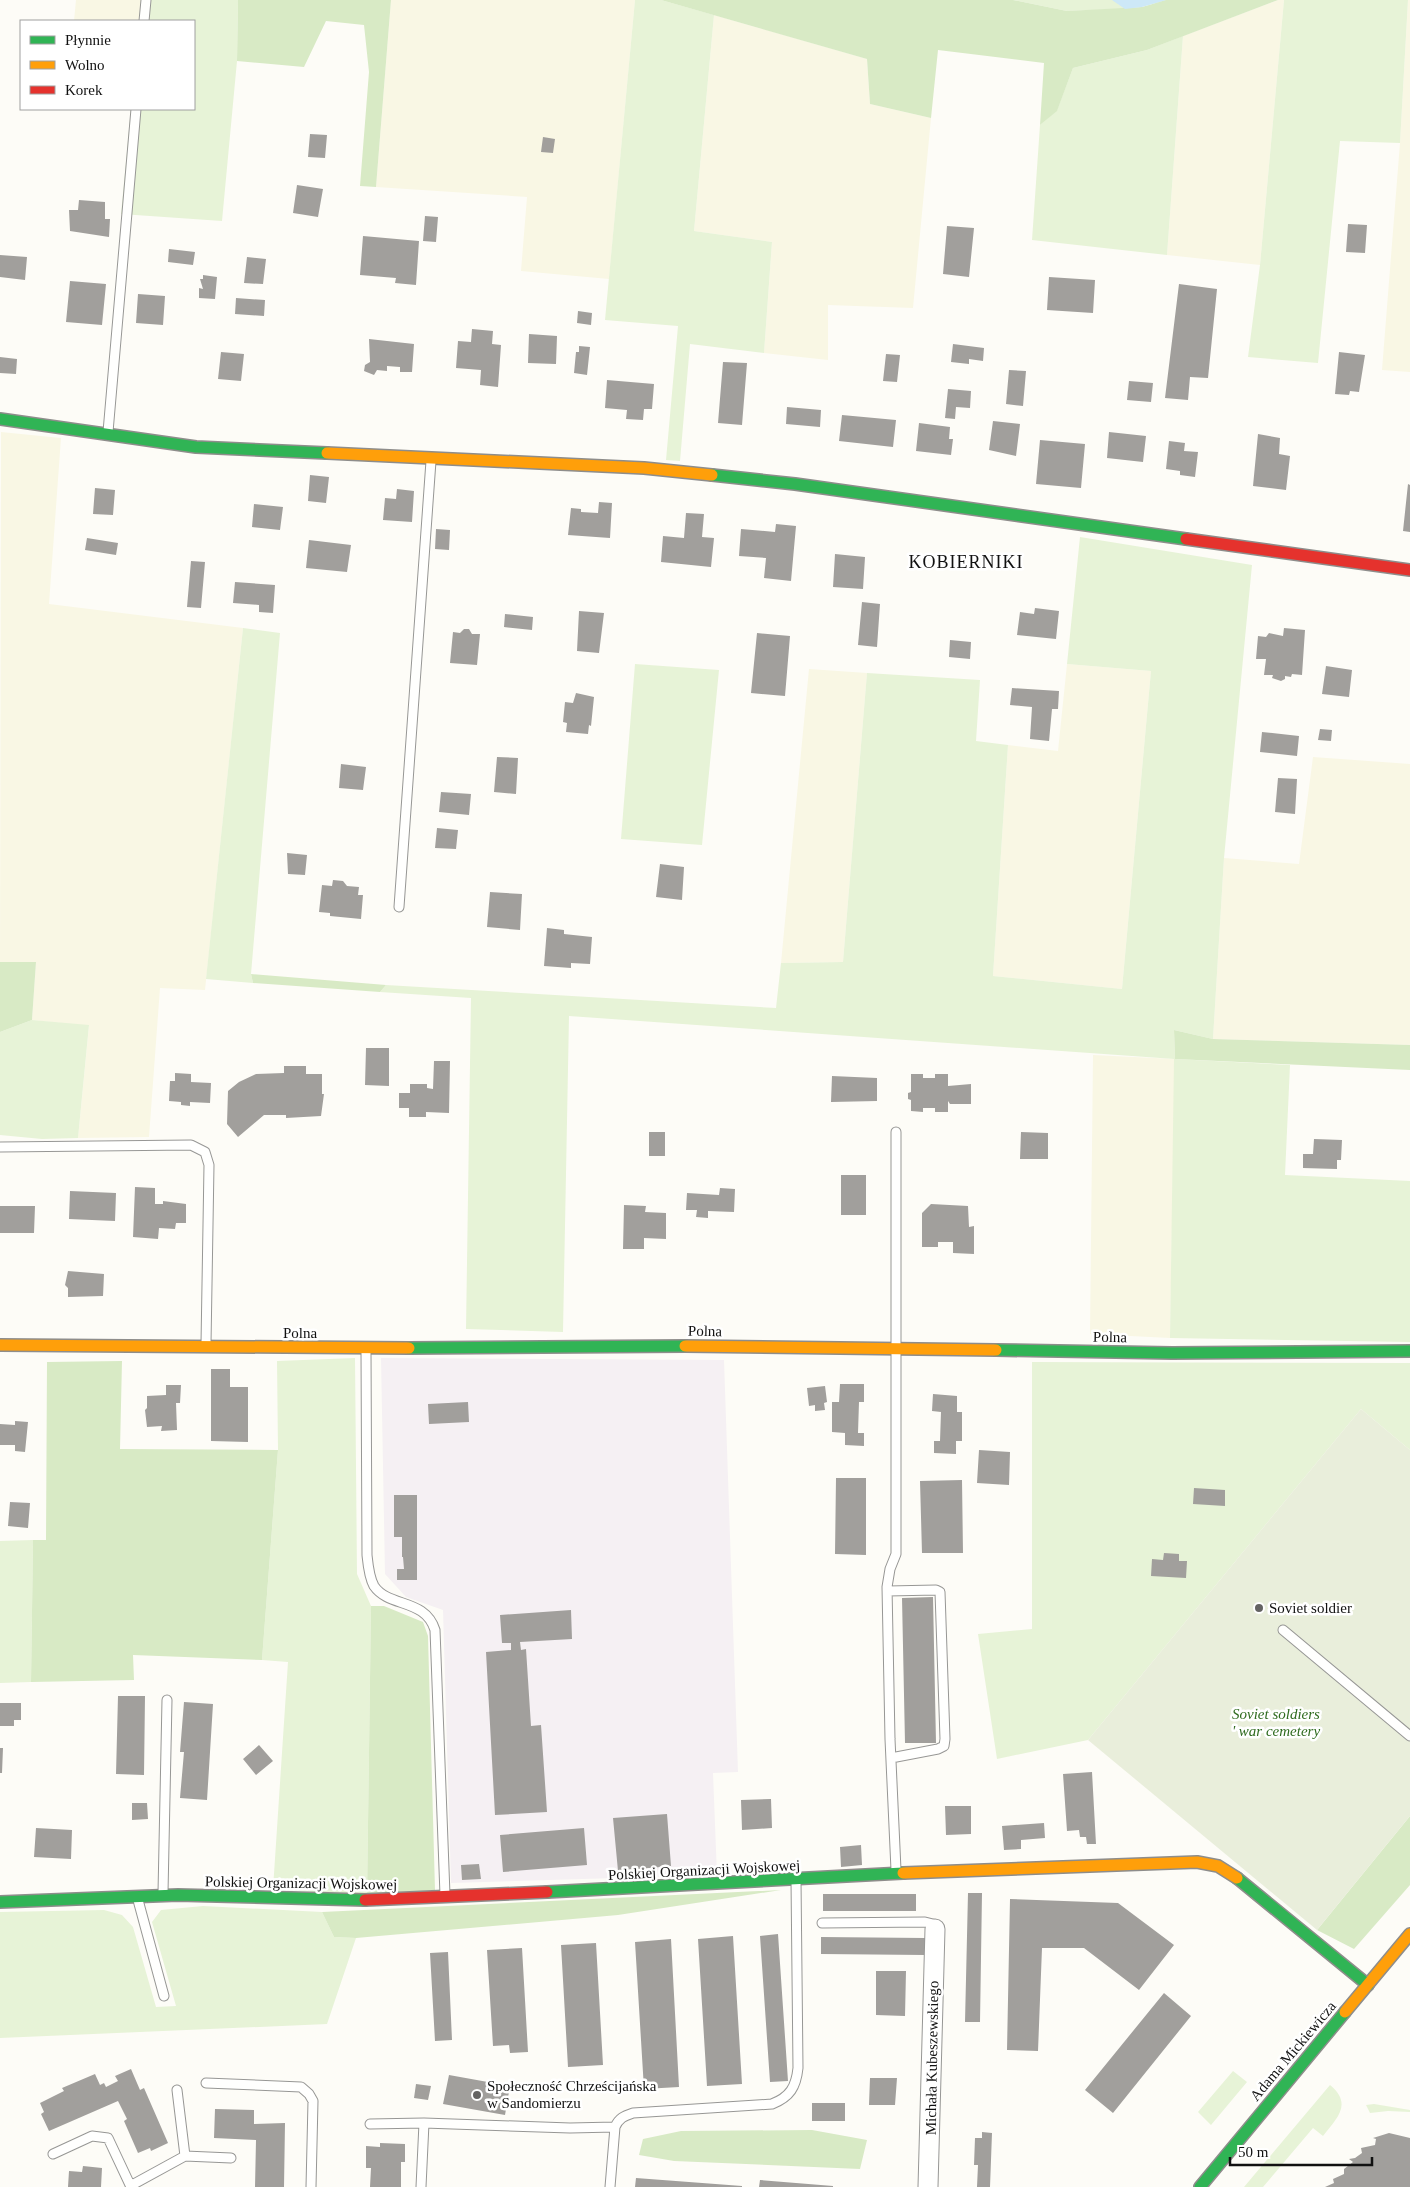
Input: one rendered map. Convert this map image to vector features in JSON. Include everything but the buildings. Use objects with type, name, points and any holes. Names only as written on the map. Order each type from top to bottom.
[{"type":"street","points":[[0,419],[196,447],[644,468],[795,484],[1410,570]]},
{"type":"street","name":"Polna","points":[[0,1346],[366,1348],[637,1345],[1172,1353],[1410,1351]]},
{"type":"street","name":"Polskiej Organizacji Wojskowej","points":[[0,1902],[163,1895],[382,1901],[896,1874],[1177,1862],[1207,1863],[1228,1871],[1368,1985]]},
{"type":"street","name":"Michała Kubeszewskiego","points":[[928,2187],[935,1929]]},
{"type":"street","name":"Adama Mickiewicza","points":[[1200,2187],[1410,1934]]},
{"type":"lane","points":[[144,20],[146,0]]},
{"type":"lane","points":[[108,435],[136,110]]},
{"type":"lane","points":[[399,907],[432,458]]},
{"type":"lane","points":[[896,1132],[896,1554],[890,1569],[888,1591],[891,1758],[896,1874]]},
{"type":"lane","points":[[0,1147],[191,1144],[205,1152],[209,1165],[206,1347]]},
{"type":"lane","points":[[366,1348],[366,1555],[375,1587],[387,1596],[422,1610],[432,1619],[435,1630],[445,1898]]},
{"type":"lane","points":[[888,1591],[936,1590],[940,1592],[945,1720],[944,1746],[938,1749],[891,1758]]},
{"type":"lane","points":[[1283,1630],[1410,1736]]},
{"type":"lane","points":[[163,1895],[167,1700]]},
{"type":"lane","points":[[610,2187],[615,2126],[618,2120],[633,2113],[772,2104],[780,2101],[791,2091],[797,2078],[798,2068],[796,1880]]},
{"type":"lane","points":[[138,1897],[164,1996]]},
{"type":"lane","points":[[822,1924],[925,1922],[932,1924],[935,1929]]},
{"type":"lane","points":[[206,2083],[301,2087],[309,2094],[313,2101],[311,2187]]},
{"type":"lane","points":[[177,2090],[185,2156]]},
{"type":"lane","points":[[370,2124],[424,2123],[570,2128],[615,2126]]},
{"type":"lane","points":[[421,2187],[424,2123]]},
{"type":"lane","points":[[53,2154],[92,2136],[108,2138],[132,2186],[185,2156],[231,2158]]},
{"type":"shaded area","points":[[76,0],[141,0],[139,20],[74,20]]},
{"type":"shaded area","points":[[391,0],[635,0],[609,279],[521,271],[527,197],[376,187]]},
{"type":"shaded area","points":[[1278,0],[1284,0],[1260,265],[1167,255],[1183,36]]},
{"type":"shaded area","points":[[1408,0],[1410,0],[1410,372],[1382,370],[1400,143]]},
{"type":"shaded area","points":[[714,15],[867,59],[870,104],[931,118],[913,308],[828,305],[828,360],[764,353],[772,242],[694,231]]},
{"type":"shaded area","points":[[1,432],[61,438],[49,604],[243,628],[205,990],[160,988],[149,1137],[78,1138],[89,1026],[32,1020],[36,962],[0,962]]},
{"type":"shaded area","points":[[1067,664],[1151,671],[1122,989],[993,976],[1008,745],[1058,751]]},
{"type":"shaded area","points":[[809,669],[867,673],[843,962],[781,963]]},
{"type":"shaded area","points":[[1313,757],[1410,764],[1410,1045],[1213,1039],[1224,858],[1299,864]]},
{"type":"shaded area","points":[[1093,1055],[1175,1059],[1170,1338],[1090,1334]]},
{"type":"shaded area","points":[[381,1358],[724,1360],[738,1772],[713,1773],[717,1875],[451,1883],[443,1610],[406,1597],[385,1574]]},
{"type":"green space","points":[[141,0],[238,0],[237,61],[222,221],[121,214],[131,110],[195,110],[195,20],[139,20]]},
{"type":"green space","points":[[238,0],[391,0],[376,187],[360,186],[369,72],[364,25],[326,21],[304,67],[237,61]]},
{"type":"green space","points":[[635,0],[661,0],[714,15],[694,231],[772,242],[764,353],[690,344],[680,461],[666,460],[678,326],[605,320]]},
{"type":"green space","points":[[661,0],[1013,0],[1067,11],[1142,7],[1166,0],[1278,0],[1147,50],[1073,68],[1057,111],[1040,125],[1044,63],[938,50],[931,118],[870,104],[867,59]]},
{"type":"green space","points":[[1013,0],[1173,0],[1125,9],[1067,11]]},
{"type":"green space","points":[[1284,0],[1408,0],[1400,143],[1340,141],[1318,363],[1248,357],[1260,265]]},
{"type":"green space","points":[[1183,36],[1167,255],[1032,240],[1040,125],[1057,110],[1073,68],[1147,50]]},
{"type":"green space","points":[[1080,537],[1252,565],[1224,858],[1213,1039],[1174,1030],[1175,1059],[1290,1065],[1285,1175],[1410,1181],[1410,1342],[1170,1338],[1174,1059],[569,1016],[563,1332],[466,1329],[471,998],[380,992],[386,985],[776,1008],[781,963],[843,962],[867,673],[980,680],[976,741],[1008,745],[993,976],[1122,989],[1151,671],[1067,664]]},
{"type":"green space","points":[[243,628],[280,633],[251,974],[253,983],[206,979]]},
{"type":"green space","points":[[635,664],[719,670],[702,845],[621,839]]},
{"type":"green space","points":[[0,962],[36,962],[32,1020],[0,1032]]},
{"type":"green space","points":[[251,974],[386,985],[380,992],[253,983]]},
{"type":"green space","points":[[32,1020],[89,1025],[78,1138],[42,1139],[0,1135],[0,1032]]},
{"type":"green space","points":[[1174,1030],[1213,1039],[1410,1045],[1410,1070],[1175,1059]]},
{"type":"green space","points":[[355,1358],[357,1574],[371,1606],[367,1896],[273,1889],[288,1662],[262,1660],[278,1450],[277,1361]]},
{"type":"green space","points":[[122,1361],[120,1449],[278,1450],[262,1660],[133,1655],[134,1680],[31,1682],[33,1540],[46,1540],[47,1362]]},
{"type":"green space","points":[[1032,1362],[1410,1363],[1410,1450],[1361,1409],[1088,1740],[997,1759],[978,1634],[1032,1629]]},
{"type":"green space","name":"Soviet soldiers ' war cemetery","points":[[1361,1409],[1410,1450],[1410,1816],[1317,1930],[1088,1740]]},
{"type":"green space","points":[[33,1540],[31,1682],[0,1683],[0,1541]]},
{"type":"green space","points":[[371,1606],[384,1606],[423,1622],[428,1636],[435,1890],[367,1896]]},
{"type":"green space","points":[[1410,1816],[1410,1885],[1354,1949],[1317,1930]]},
{"type":"green space","points":[[781,1890],[618,1915],[356,1938],[334,1937],[322,1912]]},
{"type":"green space","points":[[203,1906],[322,1912],[334,1937],[356,1938],[327,2024],[0,2038],[0,1912],[104,1910],[122,1915],[133,1927],[156,2007],[176,2006],[152,1922],[161,1910]]},
{"type":"green space","points":[[1233,2071],[1247,2082],[1211,2125],[1198,2112]]},
{"type":"green space","points":[[1330,2085],[1341,2098],[1342,2105],[1337,2117],[1323,2136],[1313,2128],[1263,2187],[1244,2187]]},
{"type":"green space","points":[[1374,2104],[1410,2110],[1410,2112],[1388,2111],[1370,2113],[1366,2105]]},
{"type":"green space","points":[[812,2130],[867,2140],[860,2169],[674,2161],[639,2155],[643,2139],[681,2131]]},
{"type":"water","points":[[1112,0],[1166,0],[1142,7],[1125,9]]},
{"type":"traffic: fast","points":[[0,419],[196,447],[327,453]]},
{"type":"traffic: fast","points":[[712,475],[795,484],[1186,539]]},
{"type":"traffic: fast","points":[[409,1348],[685,1346]]},
{"type":"traffic: fast","points":[[996,1350],[1172,1353],[1410,1351]]},
{"type":"traffic: fast","points":[[547,1892],[903,1873]]},
{"type":"traffic: fast","points":[[1237,1878],[1368,1985]]},
{"type":"traffic: fast","points":[[0,1902],[178,1895],[365,1900]]},
{"type":"traffic: fast","points":[[1200,2187],[1345,2012]]},
{"type":"traffic: slow","points":[[327,453],[644,468],[712,475]]},
{"type":"traffic: slow","points":[[0,1345],[409,1348]]},
{"type":"traffic: slow","points":[[685,1346],[996,1350]]},
{"type":"traffic: slow","points":[[903,1873],[1197,1862],[1218,1866],[1237,1878]]},
{"type":"traffic: slow","points":[[1345,2012],[1410,1934]]},
{"type":"traffic: jam","points":[[1186,539],[1410,570]]},
{"type":"traffic: jam","points":[[365,1900],[547,1892]]},
{"type":"place","name":"Soviet soldier","points":[[1259,1608]]},
{"type":"place","name":"Społeczność Chrześcijańska w Sandomierzu","points":[[477,2095]]},
{"type":"district","name":"KOBIERNIKI","points":[[966,562]]}]
